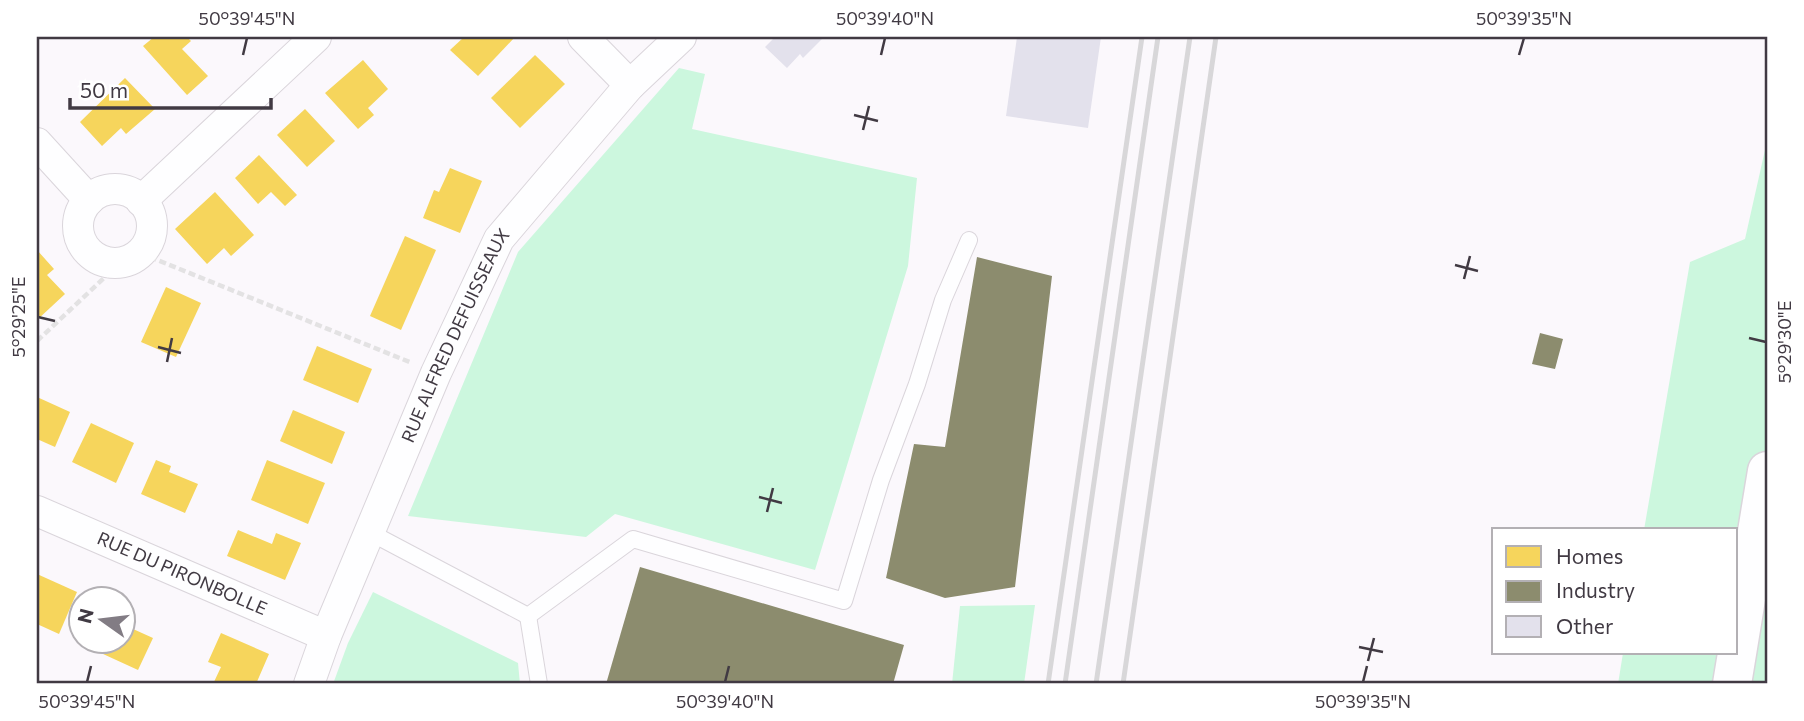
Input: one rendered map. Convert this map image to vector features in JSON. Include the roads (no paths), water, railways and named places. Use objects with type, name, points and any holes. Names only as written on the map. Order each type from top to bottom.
[{"type":"highway","points":[[1738,647],[1767,471]]},
{"type":"highway","points":[[1732,684],[1737,654]]},
{"type":"street","points":[[141,201],[316,37]]},
{"type":"street","points":[[583,37],[630,85]]},
{"type":"street","name":"RUE ALFRED DEFUISSEAUX","points":[[309,684],[326,636],[436,373],[499,239],[630,85],[681,37]]},
{"type":"street","points":[[37,143],[89,200]]},
{"type":"street","points":[[121,190],[141,201],[148,210],[151,233],[147,243],[130,258],[109,262],[88,252],[82,243],[78,220],[89,200],[98,193],[121,190]]},
{"type":"street","name":"RUE DU PIRONBOLLE","points":[[37,511],[326,636]]},
{"type":"lane","points":[[528,616],[633,539],[844,601],[881,480],[917,384],[943,300],[969,240]]},
{"type":"lane","points":[[371,533],[528,616]]},
{"type":"lane","points":[[528,616],[539,684]]},
{"type":"railway","points":[[1048,684],[1142,37]]},
{"type":"railway","points":[[1065,684],[1158,37]]},
{"type":"railway","points":[[1096,684],[1190,37]]},
{"type":"railway","points":[[1123,684],[1216,37]]}]
